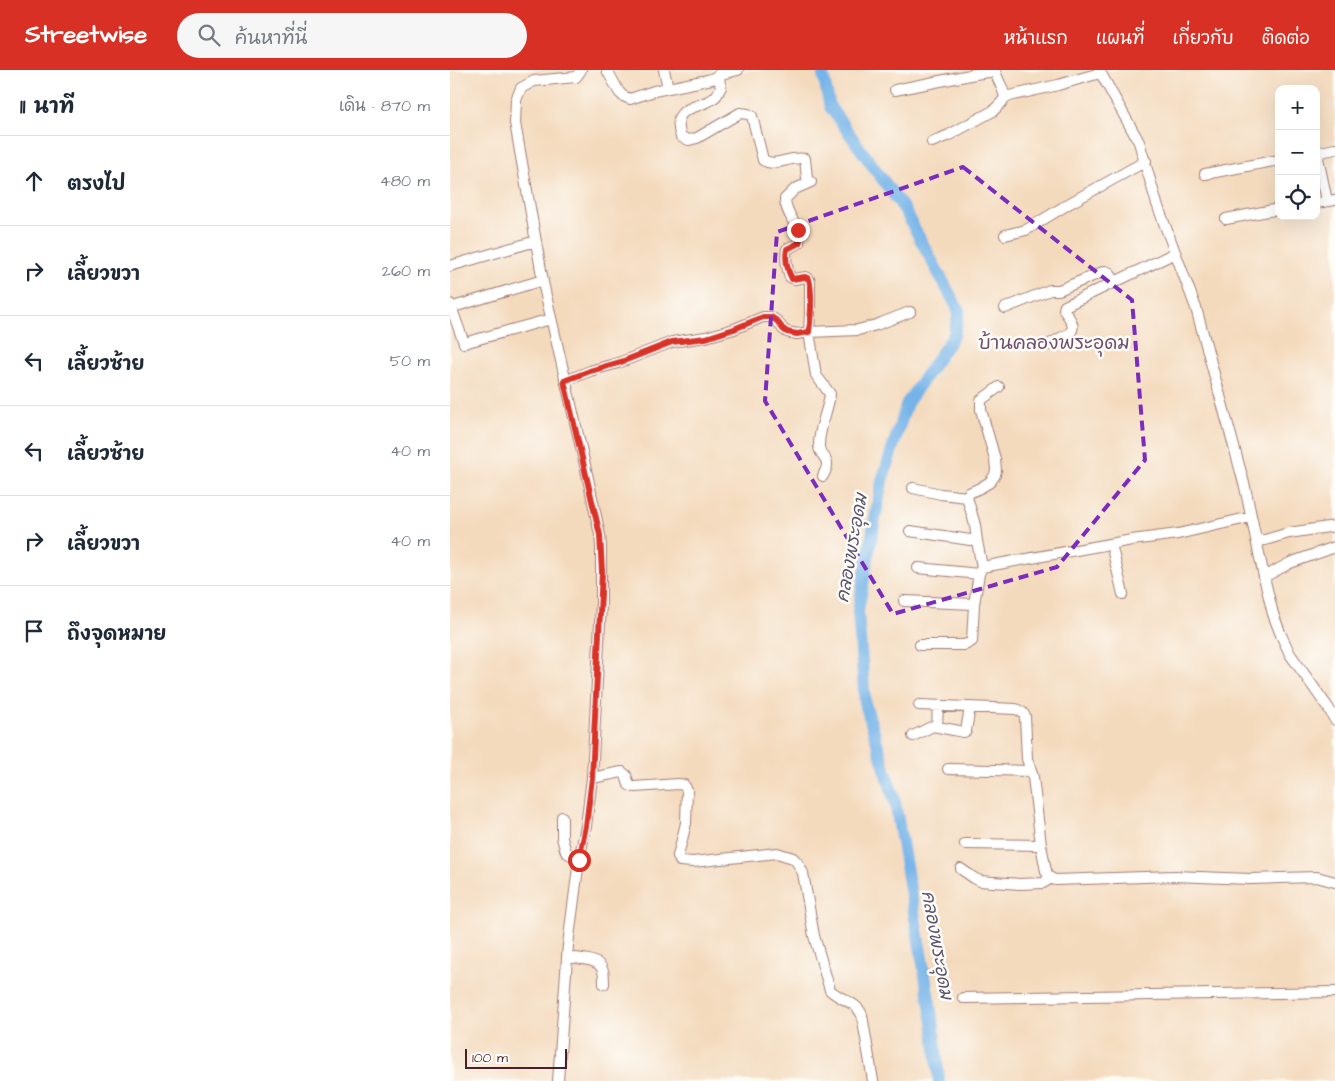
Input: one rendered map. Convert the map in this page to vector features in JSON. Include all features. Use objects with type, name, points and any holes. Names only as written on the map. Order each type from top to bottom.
[{"type":"street","points":[[558,1081],[567,957],[579,860],[586,826],[592,778],[602,572],[600,535],[542,280],[515,123],[516,100],[521,88],[534,81],[576,77],[581,70]]},
{"type":"street","points":[[607,70],[619,92],[627,98],[634,98],[691,82],[712,79],[720,73],[738,70]]},
{"type":"street","points":[[664,70],[668,88]]},
{"type":"street","points":[[895,90],[995,70],[1004,92],[1005,97],[1002,102],[993,111],[950,135],[932,142]]},
{"type":"street","points":[[1005,97],[1058,85],[1099,71],[1139,142],[1158,204],[1196,308],[1245,487],[1264,577],[1281,636],[1290,654],[1335,720]]},
{"type":"street","points":[[720,73],[721,87],[714,98],[684,111],[679,124],[681,137],[689,140],[697,138],[740,113],[748,114],[752,116],[765,162],[772,163],[796,158],[805,159],[809,180],[795,189],[784,201],[799,233],[800,240],[799,243],[787,249],[786,254],[789,273],[792,279],[806,277],[810,282],[809,332],[816,375],[830,394],[818,446],[820,453],[826,458],[828,463],[823,476]]},
{"type":"street","points":[[1320,152],[1335,149]]},
{"type":"street","points":[[1005,235],[1026,230],[1146,161]]},
{"type":"street","points":[[1205,174],[1275,161]]},
{"type":"street","points":[[1320,163],[1331,200]]},
{"type":"street","points":[[1226,218],[1275,210]]},
{"type":"street","points":[[450,266],[536,241]]},
{"type":"street","points":[[1048,345],[1070,333],[1074,328],[1064,310],[1065,306],[1176,252]]},
{"type":"street","points":[[1005,308],[1050,290],[1059,290],[1105,271],[1110,273],[1114,281]]},
{"type":"street","points":[[542,280],[450,307],[464,343],[551,319]]},
{"type":"street","points":[[564,381],[672,342],[706,338],[763,317],[771,317],[787,332],[797,334],[858,330],[910,312]]},
{"type":"street","points":[[920,646],[964,645],[972,641],[974,604],[980,571],[975,525],[967,498],[969,493],[990,482],[995,475],[997,465],[980,404],[981,400],[999,387]]},
{"type":"street","points":[[913,488],[967,498]]},
{"type":"street","points":[[918,568],[980,571],[1111,544],[1178,534],[1251,517]]},
{"type":"street","points":[[1256,540],[1265,540],[1289,533],[1335,526]]},
{"type":"street","points":[[910,531],[977,542]]},
{"type":"street","points":[[1111,544],[1123,594]]},
{"type":"street","points":[[1264,577],[1290,563],[1335,547]]},
{"type":"street","points":[[904,602],[974,604]]},
{"type":"street","points":[[919,706],[1016,709],[1022,712],[1025,716],[1027,759],[1033,777],[1041,845],[1047,876],[1050,879]]},
{"type":"street","points":[[937,726],[938,706]]},
{"type":"street","points":[[913,736],[927,728],[937,726],[966,731],[970,707]]},
{"type":"street","points":[[948,769],[1031,771]]},
{"type":"street","points":[[592,778],[622,772],[626,775],[629,785],[634,788],[684,785],[687,790],[686,822],[678,856],[680,861],[694,862],[777,854],[793,858],[797,862],[803,874],[814,936],[830,990],[860,1009],[873,1081]]},
{"type":"street","points":[[562,817],[562,838],[566,852],[579,860]]},
{"type":"street","points":[[965,844],[1041,845]]},
{"type":"street","points":[[961,869],[980,880],[1020,884],[1043,883],[1050,879],[1174,876],[1317,877],[1335,882]]},
{"type":"street","points":[[567,957],[598,964],[604,972],[604,984]]},
{"type":"street","points":[[963,998],[1335,992]]},
{"type":"highlighted area","points":[[963,167],[1132,300],[1145,460],[1057,567],[893,614],[765,401],[777,232]]},
{"type":"waterway","name":"คลองพระอุดม","points":[[822,70],[830,107],[904,209],[959,311],[954,335],[907,403],[882,481],[858,611],[865,703],[895,802],[934,1028],[939,1081]]},
{"type":"district","name":"บ้านคลองพระอุดม","points":[[1054,343]]},
{"type":"route","points":[[579,860],[586,826],[592,778],[602,572],[600,535],[564,381],[672,342],[706,338],[763,317],[771,317],[787,332],[797,334],[809,332],[810,282],[806,277],[792,279],[789,273],[786,254],[787,249],[799,243],[798,230]]}]
